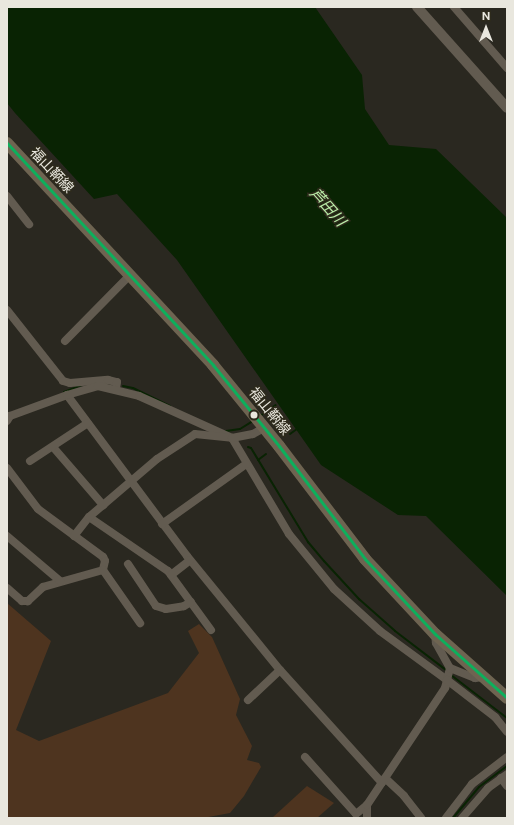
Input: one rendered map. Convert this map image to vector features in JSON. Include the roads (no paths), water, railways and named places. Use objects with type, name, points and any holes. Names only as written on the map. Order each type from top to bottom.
[{"type":"main road","name":"福山鞆線","points":[[7,143],[213,365],[365,559],[435,634],[507,698]]},
{"type":"street","points":[[418,7],[507,108]]},
{"type":"street","points":[[454,7],[507,68]]},
{"type":"street","points":[[7,196],[29,224]]},
{"type":"street","points":[[65,341],[130,275]]},
{"type":"street","points":[[7,310],[63,381],[70,383],[108,380],[117,382],[116,389]]},
{"type":"street","points":[[7,421],[10,416],[67,395],[98,386],[116,389],[139,396],[232,438],[246,464],[289,534],[334,589],[380,631],[448,674],[495,717],[507,732]]},
{"type":"street","points":[[67,395],[132,480],[162,524],[280,670],[383,781],[404,796],[421,818]]},
{"type":"street","points":[[74,536],[89,517],[132,480],[157,459],[195,434],[232,438],[253,434],[259,422]]},
{"type":"street","points":[[30,461],[88,423]]},
{"type":"street","points":[[53,447],[103,505]]},
{"type":"street","points":[[162,524],[246,464]]},
{"type":"street","points":[[7,468],[38,509],[105,559],[103,570],[140,623]]},
{"type":"street","points":[[89,517],[171,575],[211,630]]},
{"type":"street","points":[[7,536],[60,581]]},
{"type":"street","points":[[171,575],[190,560]]},
{"type":"street","points":[[128,564],[156,606],[166,609],[184,606],[191,602]]},
{"type":"street","points":[[7,588],[22,601],[28,601],[43,586],[103,570]]},
{"type":"street","points":[[305,757],[355,816],[366,805],[383,781],[445,688],[448,674],[436,643],[435,634]]},
{"type":"street","points":[[248,700],[280,670]]},
{"type":"street","points":[[448,674],[475,678],[484,677]]},
{"type":"street","points":[[446,818],[472,784],[507,757]]},
{"type":"street","points":[[462,818],[504,776],[507,786]]},
{"type":"street","points":[[366,805],[367,818]]},
{"type":"water","name":"芦田川","points":[[7,7],[315,7],[362,75],[365,109],[389,145],[436,149],[507,218],[507,596],[426,516],[398,515],[321,465],[177,260],[117,194],[94,199],[15,113],[7,103]]},
{"type":"waterway","points":[[64,392],[82,385]]},
{"type":"waterway","points":[[123,386],[133,388],[170,406]]},
{"type":"waterway","points":[[260,416],[276,405]]},
{"type":"waterway","points":[[226,431],[240,429],[253,421]]},
{"type":"waterway","points":[[290,434],[297,429]]},
{"type":"waterway","points":[[248,447],[251,448],[308,542],[324,561],[359,599],[395,631],[446,670]]},
{"type":"waterway","points":[[258,460],[266,454]]},
{"type":"waterway","points":[[451,675],[507,718]]},
{"type":"waterway","points":[[453,818],[479,787],[507,766]]}]
